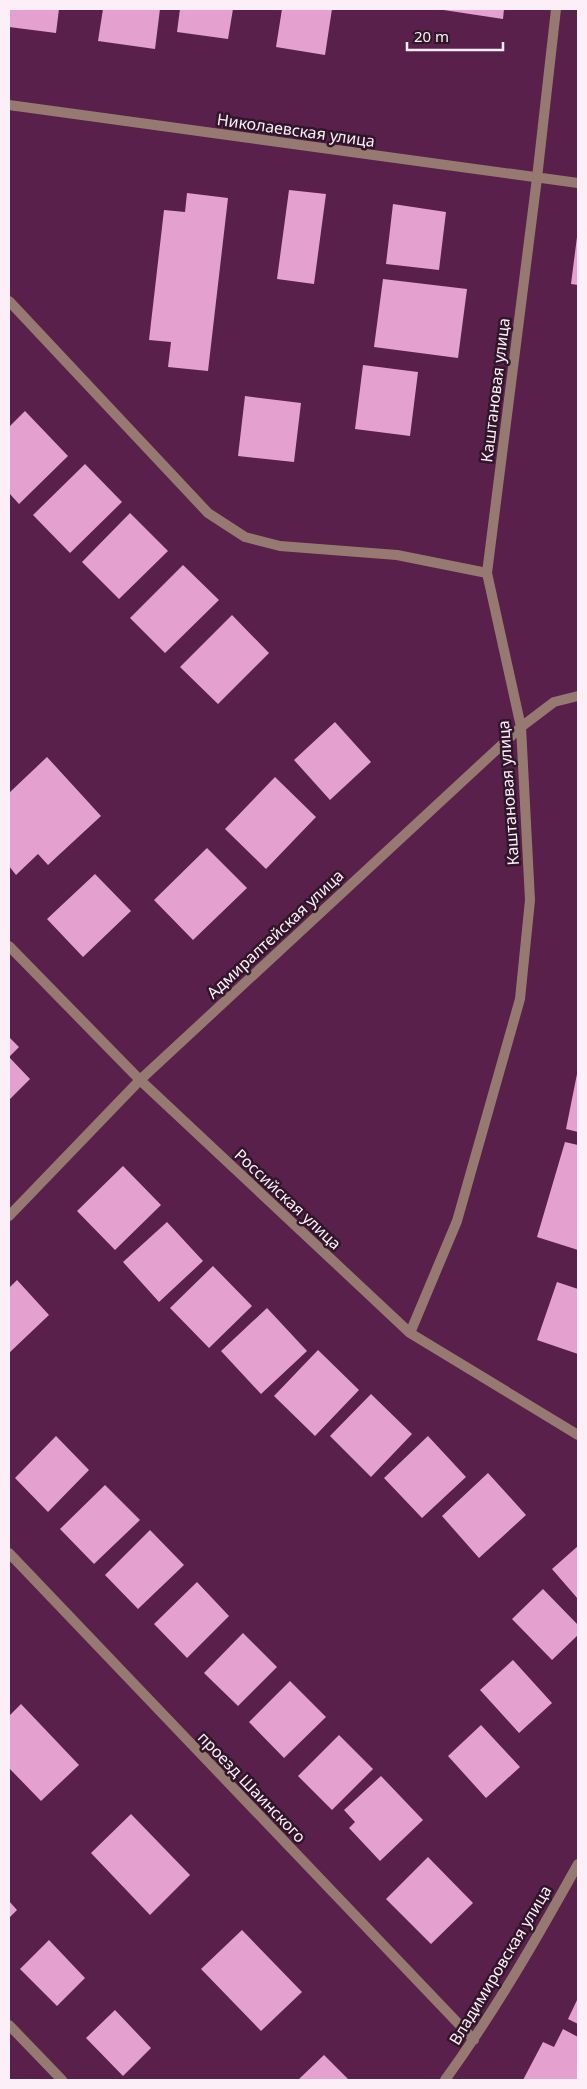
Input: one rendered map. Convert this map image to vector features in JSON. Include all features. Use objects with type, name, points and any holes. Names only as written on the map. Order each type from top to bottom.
[{"type":"street","name":"Каштановая улица","points":[[410,1334],[457,1221],[520,999],[530,900],[521,727],[487,573],[537,178],[556,9]]},
{"type":"street","name":"Николаевская улица","points":[[9,105],[578,184]]},
{"type":"street","points":[[9,301],[208,514],[244,537],[280,546],[397,555],[487,573]]},
{"type":"street","name":"Адмиралтейская улица","points":[[9,1216],[140,1080],[521,727],[554,702],[578,696]]},
{"type":"street","name":"Российская улица","points":[[9,946],[140,1080],[410,1334],[578,1435]]},
{"type":"street","name":"проезд Шаинского","points":[[9,1553],[474,2040]]},
{"type":"street","name":"Владимировская улица","points":[[445,2080],[474,2040],[535,1941],[578,1864]]},
{"type":"street","points":[[9,2025],[62,2080]]},
{"type":"building","points":[[9,9],[59,9],[56,33],[9,27]]},
{"type":"building","points":[[103,9],[160,9],[155,49],[98,41]]},
{"type":"building","points":[[180,9],[233,9],[228,39],[177,32]]},
{"type":"building","points":[[282,9],[332,9],[325,55],[276,47]]},
{"type":"building","points":[[437,9],[504,9],[503,19]]},
{"type":"building","points":[[289,190],[326,194],[314,284],[277,279]]},
{"type":"building","points":[[187,193],[228,198],[208,371],[168,367],[171,342],[149,340],[164,210],[185,212]]},
{"type":"building","points":[[393,204],[446,212],[439,270],[386,264]]},
{"type":"building","points":[[578,237],[578,285],[571,284]]},
{"type":"building","points":[[383,279],[467,289],[458,358],[374,347]]},
{"type":"building","points":[[363,365],[418,372],[410,436],[355,429]]},
{"type":"building","points":[[245,396],[301,403],[294,462],[238,456]]},
{"type":"building","points":[[25,411],[68,456],[19,504],[9,493],[9,427]]},
{"type":"building","points":[[85,464],[122,502],[70,553],[33,515]]},
{"type":"building","points":[[130,513],[168,551],[119,599],[82,562]]},
{"type":"building","points":[[183,565],[219,600],[165,653],[130,618]]},
{"type":"building","points":[[232,615],[269,653],[218,704],[180,667]]},
{"type":"building","points":[[335,722],[371,762],[330,800],[294,760]]},
{"type":"building","points":[[47,757],[101,816],[48,865],[38,854],[16,875],[9,866],[9,793]]},
{"type":"building","points":[[275,777],[316,817],[266,869],[225,829]]},
{"type":"building","points":[[207,848],[247,888],[193,940],[154,900]]},
{"type":"building","points":[[95,874],[131,911],[83,957],[47,919]]},
{"type":"building","points":[[9,1037],[19,1047],[9,1057]]},
{"type":"building","points":[[9,1057],[30,1079],[9,1100]]},
{"type":"building","points":[[578,1075],[578,1132],[566,1129]]},
{"type":"building","points":[[565,1142],[578,1145],[578,1250],[537,1237]]},
{"type":"building","points":[[123,1166],[161,1205],[115,1250],[77,1211]]},
{"type":"building","points":[[167,1222],[203,1261],[159,1302],[123,1262]]},
{"type":"building","points":[[213,1266],[252,1306],[209,1348],[170,1308]]},
{"type":"building","points":[[17,1280],[49,1315],[9,1353],[9,1288]]},
{"type":"building","points":[[557,1282],[578,1289],[578,1354],[537,1340]]},
{"type":"building","points":[[267,1308],[307,1351],[261,1394],[221,1351]]},
{"type":"building","points":[[318,1350],[359,1390],[315,1436],[274,1396]]},
{"type":"building","points":[[371,1394],[412,1434],[371,1477],[330,1436]]},
{"type":"building","points":[[56,1436],[89,1470],[48,1512],[15,1478]]},
{"type":"building","points":[[428,1436],[466,1477],[422,1518],[384,1478]]},
{"type":"building","points":[[488,1473],[526,1515],[479,1558],[442,1516]]},
{"type":"building","points":[[105,1485],[140,1520],[94,1564],[60,1529]]},
{"type":"building","points":[[150,1530],[184,1565],[138,1609],[105,1575]]},
{"type":"building","points":[[578,1546],[578,1599],[552,1569]]},
{"type":"building","points":[[197,1582],[229,1616],[187,1658],[154,1624]]},
{"type":"building","points":[[543,1589],[578,1625],[578,1635],[552,1660],[512,1619]]},
{"type":"building","points":[[243,1633],[277,1667],[238,1706],[204,1673]]},
{"type":"building","points":[[513,1660],[552,1703],[519,1733],[480,1690]]},
{"type":"building","points":[[290,1681],[326,1717],[284,1758],[249,1722]]},
{"type":"building","points":[[21,1704],[79,1765],[41,1801],[9,1768],[9,1716]]},
{"type":"building","points":[[481,1725],[520,1767],[486,1798],[448,1756]]},
{"type":"building","points":[[339,1735],[373,1769],[332,1810],[298,1776]]},
{"type":"building","points":[[381,1776],[423,1820],[380,1861],[349,1828],[355,1822],[344,1810]]},
{"type":"building","points":[[131,1814],[190,1875],[150,1915],[91,1853]]},
{"type":"building","points":[[428,1857],[473,1903],[431,1944],[386,1899]]},
{"type":"building","points":[[9,1901],[17,1910],[9,1918]]},
{"type":"building","points":[[242,1930],[302,1992],[261,2031],[201,1969]]},
{"type":"building","points":[[49,1940],[85,1978],[57,2006],[20,1969]]},
{"type":"building","points":[[578,1998],[578,2024],[568,2019]]},
{"type":"building","points":[[115,2010],[151,2048],[123,2076],[86,2038]]},
{"type":"building","points":[[563,2029],[578,2037],[578,2080],[523,2080],[543,2042],[554,2047]]},
{"type":"building","points":[[324,2055],[349,2080],[298,2080]]}]
